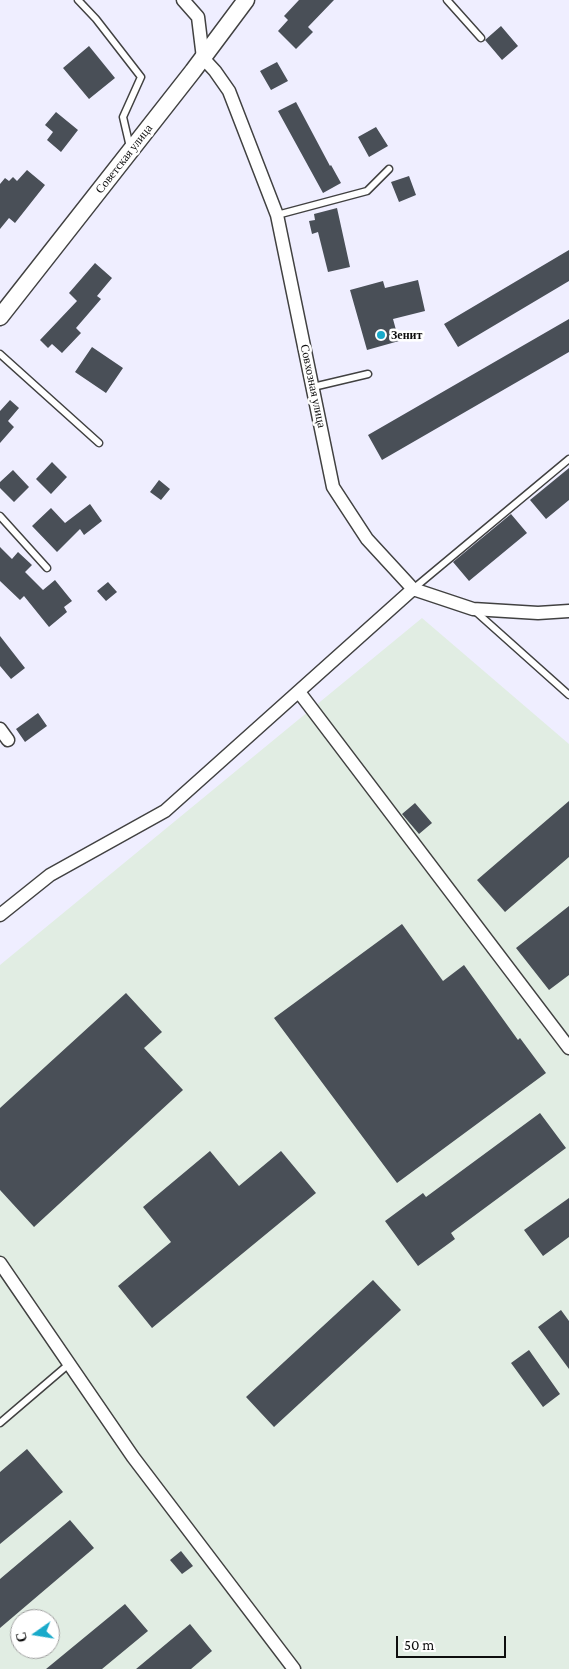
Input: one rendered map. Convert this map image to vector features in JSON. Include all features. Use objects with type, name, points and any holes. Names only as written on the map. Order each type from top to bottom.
[{"type":"street","points":[[184,0],[198,17],[198,65]]},
{"type":"street","name":"Советская улица","points":[[0,317],[198,65],[246,0]]},
{"type":"street","name":"Совхозная улица","points":[[198,65],[215,71],[229,91],[277,215],[333,487],[368,540],[413,589],[473,609],[538,613],[569,611]]},
{"type":"street","points":[[0,915],[50,875],[165,811],[413,589]]},
{"type":"street","points":[[298,692],[569,1048]]},
{"type":"street","points":[[0,1263],[133,1457],[294,1669]]},
{"type":"lane","points":[[78,0],[96,19],[141,76],[124,117],[131,151]]},
{"type":"lane","points":[[447,0],[481,38]]},
{"type":"lane","points":[[277,215],[368,191],[389,169]]},
{"type":"lane","points":[[0,354],[100,443]]},
{"type":"lane","points":[[313,387],[368,374]]},
{"type":"lane","points":[[413,589],[569,459]]},
{"type":"lane","points":[[0,516],[47,568]]},
{"type":"lane","points":[[473,609],[569,695]]},
{"type":"lane","points":[[0,1423],[69,1364]]},
{"type":"shaded area","points":[[422,618],[569,744],[569,1669],[0,1669],[0,965]]},
{"type":"building","points":[[299,0],[334,0],[308,27],[313,32],[296,49],[278,31],[288,20],[284,16]]},
{"type":"building","points":[[501,26],[518,46],[502,60],[485,40]]},
{"type":"building","points":[[89,46],[115,78],[89,99],[63,68]]},
{"type":"building","points":[[277,62],[288,81],[271,90],[260,71]]},
{"type":"building","points":[[296,102],[341,183],[323,193],[278,111]]},
{"type":"building","points":[[56,112],[78,130],[61,152],[47,140],[53,132],[45,125]]},
{"type":"building","points":[[376,127],[388,146],[369,157],[358,137]]},
{"type":"building","points":[[27,170],[45,185],[15,223],[9,218],[0,229],[0,184],[5,178],[9,181],[13,177],[17,181]]},
{"type":"building","points":[[409,176],[416,195],[399,202],[391,182]]},
{"type":"building","points":[[337,208],[350,267],[328,272],[318,232],[312,234],[309,221],[315,220],[314,214]]},
{"type":"building","points":[[569,250],[569,281],[458,347],[444,324]]},
{"type":"building","points":[[95,263],[112,278],[97,296],[101,299],[76,328],[81,333],[62,353],[52,344],[48,348],[40,340],[77,301],[69,293]]},
{"type":"building","points":[[418,280],[425,311],[393,319],[399,341],[367,350],[350,290],[383,281],[385,288]]},
{"type":"building","points":[[569,319],[569,352],[382,460],[368,435]]},
{"type":"building","points":[[92,347],[123,368],[106,393],[75,372]]},
{"type":"building","points":[[10,400],[19,408],[8,421],[14,427],[0,443],[0,411]]},
{"type":"building","points":[[52,462],[67,477],[51,494],[36,479]]},
{"type":"building","points":[[569,468],[569,500],[546,519],[530,500]]},
{"type":"building","points":[[13,470],[29,487],[14,502],[0,488],[0,482]]},
{"type":"building","points":[[159,480],[170,489],[161,500],[150,492]]},
{"type":"building","points":[[90,504],[102,521],[84,535],[80,529],[57,552],[32,526],[51,508],[65,523]]},
{"type":"building","points":[[511,514],[527,533],[469,581],[453,562]]},
{"type":"building","points":[[0,547],[12,559],[18,552],[32,565],[25,572],[43,590],[55,580],[72,601],[64,607],[67,612],[49,627],[24,596],[20,600],[0,581]]},
{"type":"building","points":[[108,582],[117,592],[106,601],[97,591]]},
{"type":"building","points":[[0,636],[25,668],[11,679],[0,666]]},
{"type":"building","points":[[38,713],[47,726],[25,742],[16,729]]},
{"type":"building","points":[[569,801],[569,857],[505,912],[477,880]]},
{"type":"building","points":[[415,803],[432,823],[419,834],[402,814]]},
{"type":"building","points":[[569,906],[569,975],[549,990],[516,948]]},
{"type":"building","points":[[402,924],[443,981],[464,965],[518,1040],[520,1038],[546,1073],[397,1183],[274,1018]]},
{"type":"building","points":[[126,993],[162,1032],[144,1048],[183,1090],[34,1227],[0,1190],[0,1108]]},
{"type":"building","points":[[540,1113],[566,1148],[451,1233],[455,1239],[418,1266],[385,1221],[423,1193],[426,1197]]},
{"type":"building","points":[[210,1151],[239,1186],[281,1151],[316,1193],[152,1328],[118,1286],[171,1242],[143,1207]]},
{"type":"building","points":[[569,1198],[569,1237],[543,1256],[524,1230]]},
{"type":"building","points":[[373,1280],[401,1310],[274,1427],[246,1397]]},
{"type":"building","points":[[561,1310],[569,1321],[569,1369],[538,1327]]},
{"type":"building","points":[[529,1350],[560,1394],[543,1407],[511,1363]]},
{"type":"building","points":[[27,1449],[63,1492],[0,1544],[0,1472]]},
{"type":"building","points":[[70,1520],[94,1548],[22,1609],[10,1609],[10,1619],[0,1628],[0,1579]]},
{"type":"building","points":[[181,1551],[193,1566],[182,1574],[170,1560]]},
{"type":"building","points":[[125,1604],[148,1631],[102,1669],[46,1669]]},
{"type":"building","points":[[190,1624],[212,1651],[191,1669],[136,1669]]},
{"type":"place","name":"Зенит","points":[[381,335]]}]
